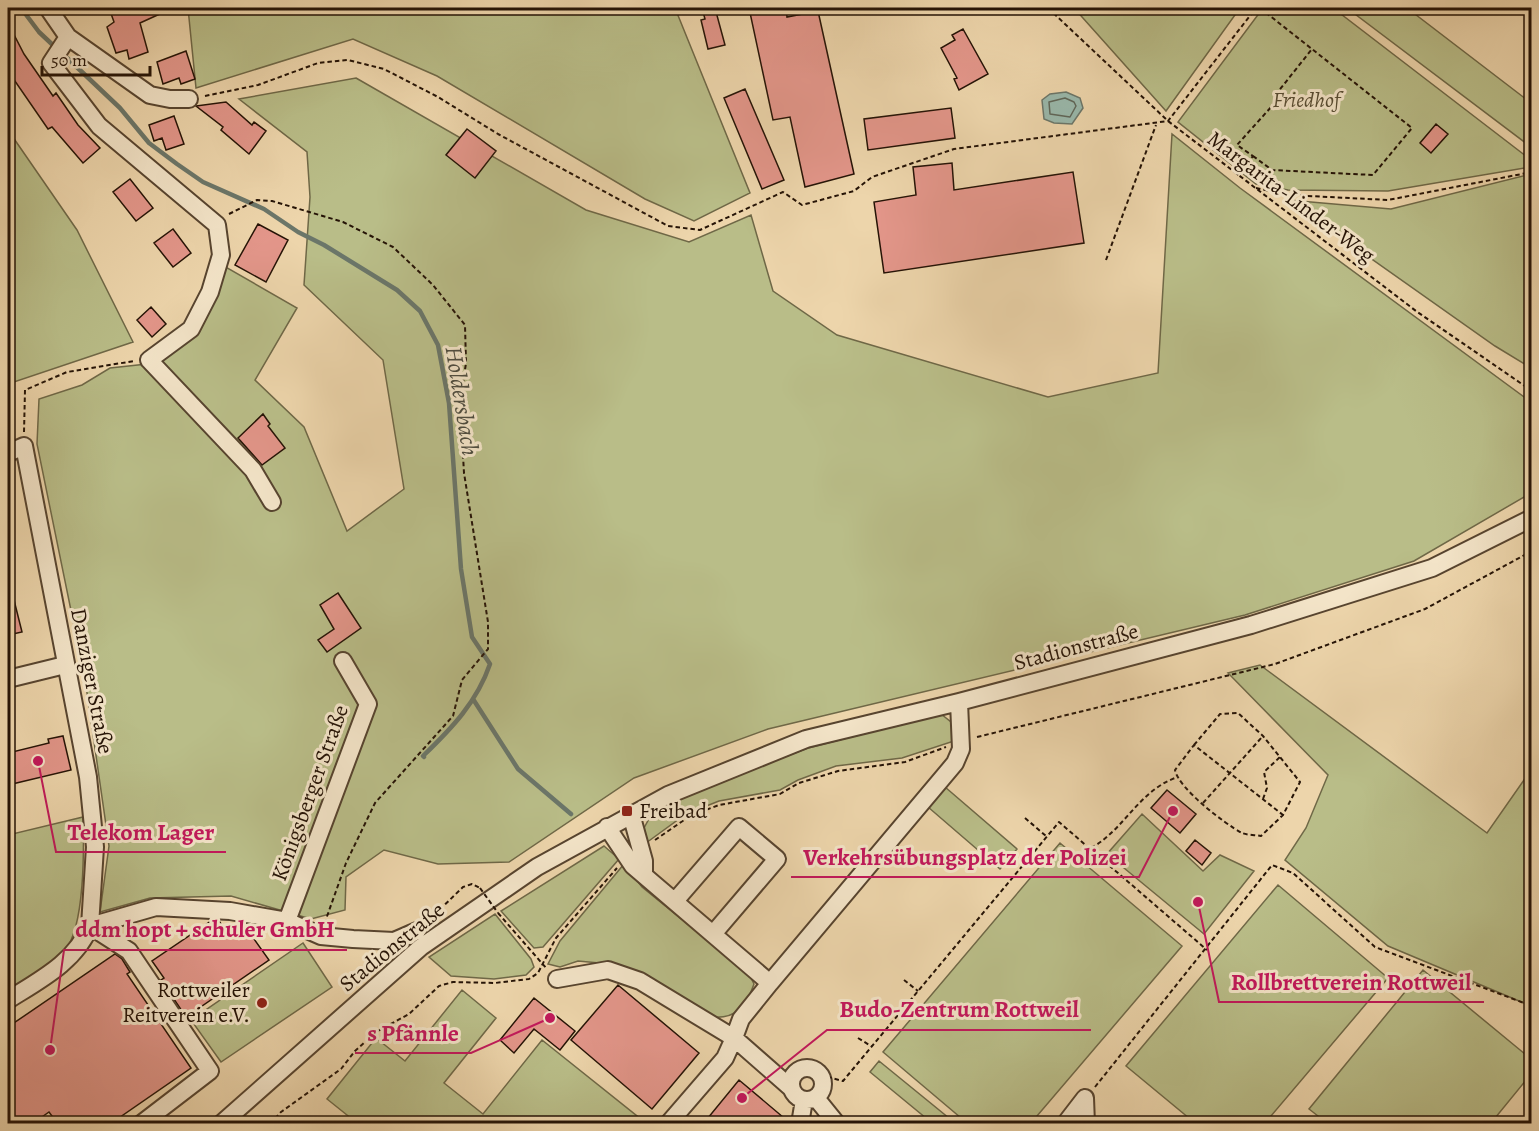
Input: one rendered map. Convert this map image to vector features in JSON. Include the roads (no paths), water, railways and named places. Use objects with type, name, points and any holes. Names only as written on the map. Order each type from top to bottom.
[{"type":"street","points":[[48,8],[62,46],[150,95],[170,99],[189,99]]},
{"type":"street","points":[[62,46],[51,63],[99,126],[217,225],[222,255],[210,292],[191,329],[149,360],[254,470],[272,502]]},
{"type":"street","name":"Danziger Straße","points":[[8,453],[24,446],[90,797],[95,848],[90,926]]},
{"type":"street","name":"Stadionstraße","points":[[221,1124],[421,947],[537,867],[668,795],[806,739],[959,702],[1251,625],[1432,568],[1532,518]]},
{"type":"street","name":"Königsberger Straße","points":[[287,921],[368,704],[343,661]]},
{"type":"street","points":[[8,679],[65,665]]},
{"type":"street","points":[[668,1124],[725,1058],[741,1019],[955,763],[961,741],[959,702]]},
{"type":"street","points":[[631,814],[634,854]]},
{"type":"street","points":[[607,827],[634,854],[644,873],[770,983]]},
{"type":"street","points":[[675,901],[739,827],[777,859],[714,934]]},
{"type":"street","points":[[90,926],[156,907],[230,911],[287,921],[321,936],[394,941],[417,932]]},
{"type":"street","points":[[8,1000],[71,956],[85,938],[90,926]]},
{"type":"street","points":[[90,926],[129,951],[210,1071],[141,1124]]},
{"type":"street","points":[[557,979],[608,970],[640,981],[734,1038],[791,1088],[798,1098],[810,1099],[837,1124]]},
{"type":"street","points":[[791,1088],[793,1076],[803,1069],[810,1068],[820,1075],[823,1087],[810,1099],[801,1124]]},
{"type":"street","points":[[1065,1124],[1085,1098],[1086,1124]]},
{"type":"water","points":[[1066,92],[1080,98],[1083,108],[1072,124],[1054,123],[1044,119],[1042,100],[1050,94]]},
{"type":"waterway","name":"Holdersbach","points":[[21,8],[39,32],[56,48]]},
{"type":"waterway","name":"Holdersbach","points":[[63,54],[120,108],[149,143],[177,164],[203,182],[264,209],[298,232],[324,245],[397,290],[420,311],[438,345],[449,403],[461,569],[472,637],[490,664],[471,702],[454,725],[424,757]]},
{"type":"waterway","name":"Holdersbach","points":[[473,699],[518,769],[571,814]]},
{"type":"place","name":"Telekom Lager","points":[[38,761]]},
{"type":"place","name":"Freibad","points":[[627,811]]},
{"type":"place","name":"Verkehrsübungsplatz der Polizei","points":[[1173,811]]},
{"type":"place","name":"Rollbrettverein Rottweil","points":[[1198,902]]},
{"type":"place","name":"Rottweiler Reitverein e.V.","points":[[262,1003]]},
{"type":"place","name":"s Pfännle","points":[[550,1018]]},
{"type":"place","name":"ddm hopt + schuler GmbH","points":[[50,1050]]},
{"type":"place","name":"Budo-Zentrum Rottweil","points":[[742,1098]]},
{"type":"park label","name":"Friedhof","points":[[1306,100]]}]
